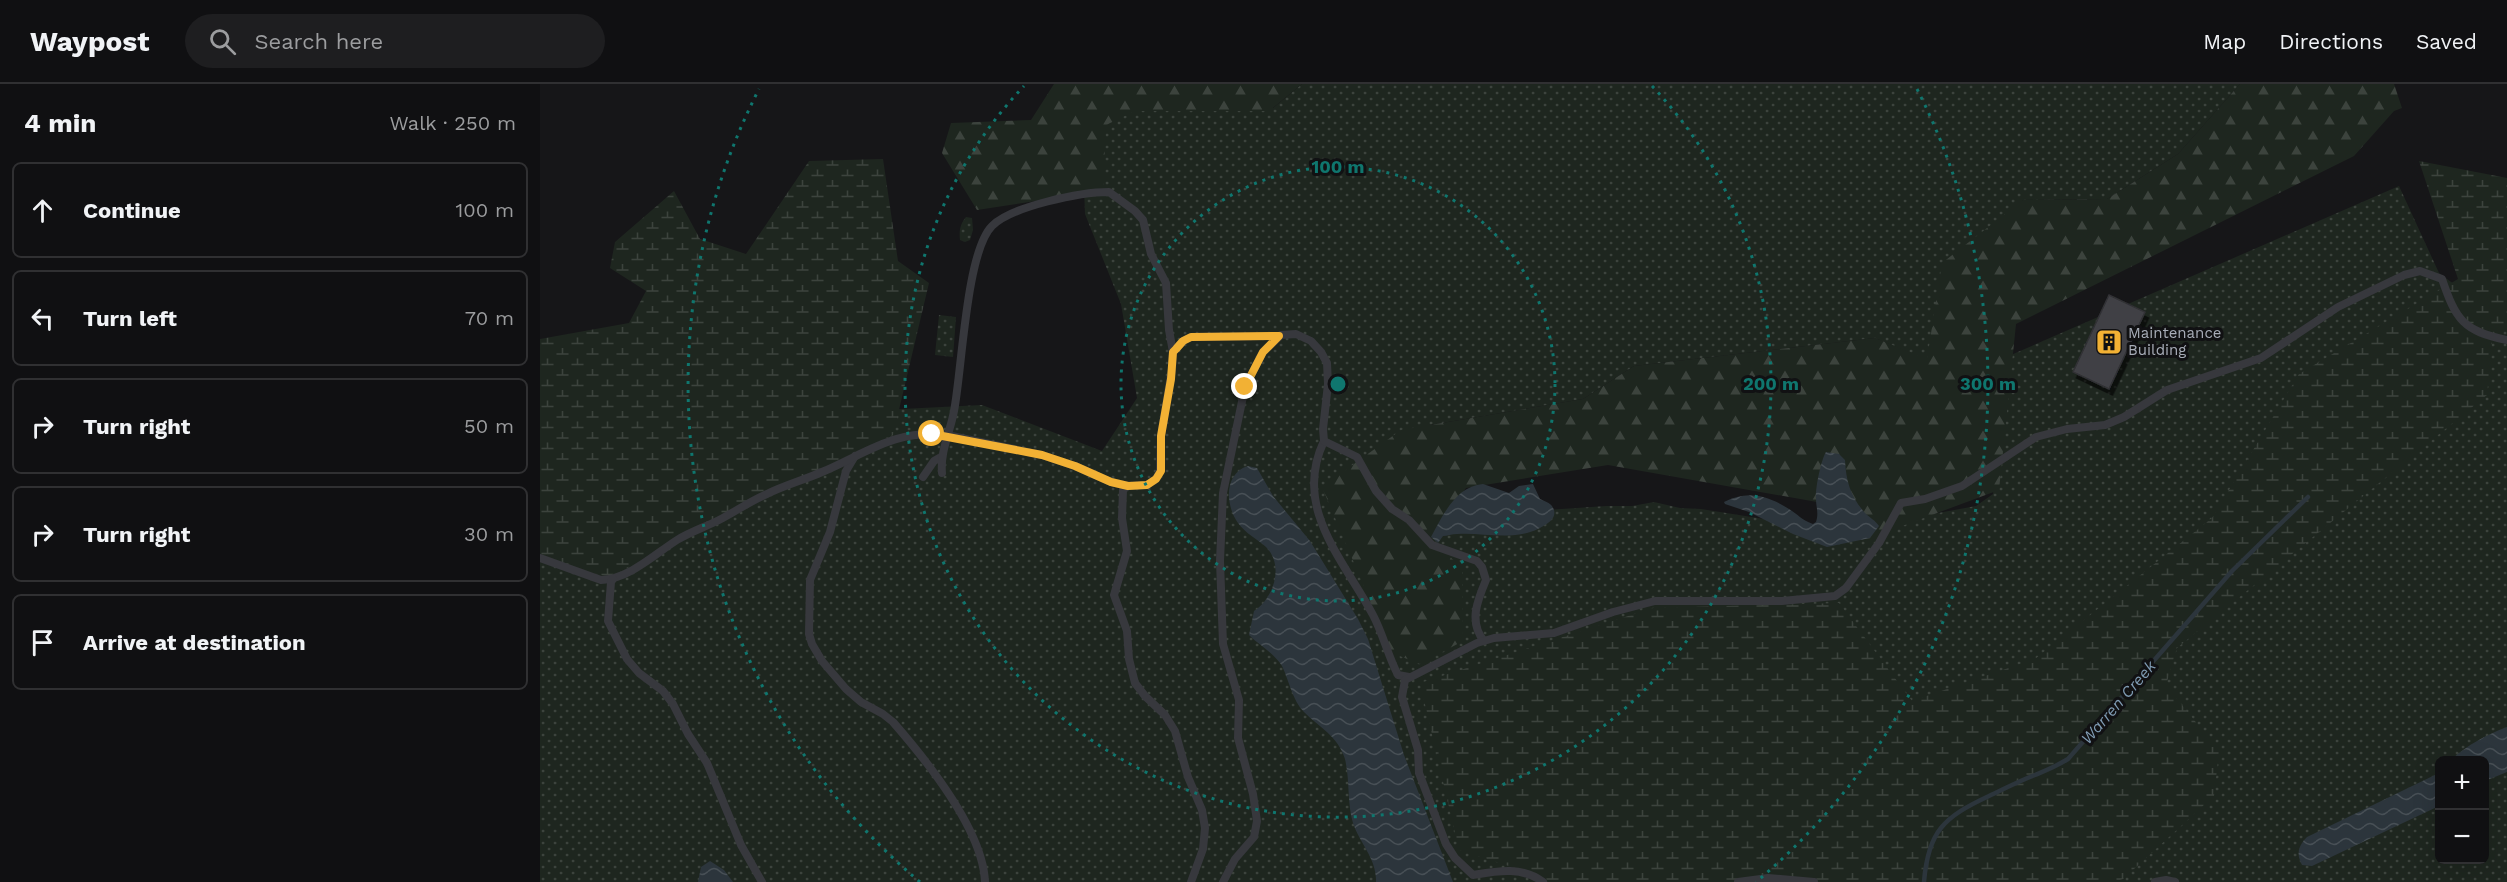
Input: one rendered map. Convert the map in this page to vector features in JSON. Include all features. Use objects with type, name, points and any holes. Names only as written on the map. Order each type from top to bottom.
[{"type":"lane","points":[[540,558],[602,580],[613,579],[679,539],[722,519],[743,505],[822,472],[891,439],[934,434],[947,435],[1042,455],[1111,482],[1128,486],[1147,485],[1156,479],[1161,471],[1161,436],[1171,379],[1173,352],[1168,330],[1166,283],[1151,254],[1143,220],[1135,211],[1109,192],[1047,201],[995,223],[982,240],[966,319],[951,421],[947,435],[941,457],[942,473]]},
{"type":"lane","points":[[1402,688],[1409,677],[1484,640],[1547,635],[1613,612],[1665,600],[1683,602],[1782,601],[1835,596],[1846,588],[1879,543],[1901,503],[1926,499],[1962,486],[2036,437],[2067,429],[2106,425],[2167,390],[2261,358],[2338,307],[2415,272],[2442,279],[2454,313],[2460,320],[2475,329],[2507,340]]},
{"type":"lane","points":[[1173,352],[1183,341],[1191,337],[1296,334],[1311,341],[1321,352],[1327,363],[1328,384],[1323,429],[1324,441],[1312,481],[1318,513],[1338,556],[1373,615],[1398,675],[1402,697],[1418,750],[1419,773],[1451,854],[1473,874],[1517,871],[1543,882]]},
{"type":"lane","points":[[1223,882],[1235,860],[1254,837],[1257,821],[1253,794],[1238,738],[1239,700],[1223,644],[1221,561],[1223,493],[1245,387],[1263,352],[1279,336]]},
{"type":"lane","points":[[934,434],[951,421]]},
{"type":"lane","points":[[1324,441],[1357,457],[1381,497],[1392,509],[1409,520],[1432,545],[1471,557],[1482,567],[1485,580],[1476,600],[1475,613],[1477,630],[1484,640]]},
{"type":"lane","points":[[857,454],[846,471],[830,532],[810,580],[810,639],[834,676],[861,702],[893,722],[951,798],[976,845],[984,866],[985,882]]},
{"type":"lane","points":[[923,477],[934,461],[941,457]]},
{"type":"lane","points":[[1128,486],[1123,490],[1122,501],[1127,551],[1114,595],[1127,631],[1129,659],[1135,683],[1168,718],[1175,730],[1188,777],[1202,810],[1205,828],[1203,849],[1191,882]]},
{"type":"lane","points":[[613,579],[610,588],[609,621],[627,659],[673,704],[688,734],[707,763],[741,845],[762,882]]},
{"type":"lane","points":[[602,580],[610,588]]},
{"type":"lane","points":[[1398,675],[1409,677]]},
{"type":"lane","points":[[1738,882],[1768,878],[1814,882]]},
{"type":"lane","points":[[2155,882],[2166,880],[2175,882]]},
{"type":"green space","points":[[1054,84],[1302,84],[1269,111],[1135,111],[1106,125],[1103,191],[977,210],[942,153],[951,123],[1031,120]]},
{"type":"green space","points":[[1302,84],[2240,84],[2178,154],[2107,199],[2023,200],[1927,360],[1875,338],[1634,366],[1583,399],[1430,425],[1474,515],[1632,506],[1654,502],[1680,508],[1701,509],[1841,531],[1976,506],[1993,494],[2004,358],[2399,186],[2439,273],[2474,299],[2507,308],[2507,882],[540,882],[540,531],[862,411],[982,405],[1102,451],[1137,398],[1121,304],[1085,214],[1081,110],[1273,108]]},
{"type":"green space","points":[[2240,84],[2394,84],[2402,108],[2394,111],[2354,156],[2016,324],[1999,490],[1870,538],[1834,453],[1817,502],[1608,465],[1466,488],[1431,537],[1462,569],[1463,641],[1420,664],[1392,653],[1322,487],[1401,430],[1583,399],[1634,366],[1875,338],[1927,359],[1942,263],[2023,200],[2107,199],[2178,154]]},
{"type":"green space","points":[[883,159],[898,261],[929,283],[893,435],[608,577],[540,559],[540,339],[629,323],[646,291],[610,268],[615,242],[674,191],[700,239],[746,254],[809,161]]},
{"type":"green space","points":[[2419,161],[2507,178],[2507,329],[2493,331],[2487,395],[2177,648],[2166,685],[2219,751],[2214,796],[2123,879],[2114,882],[1547,882],[1540,876],[1459,850],[1420,683],[1653,608],[1839,603],[1912,701],[2035,659],[2212,518],[2299,374],[2458,279]]},
{"type":"green space","points":[[966,217],[972,218],[973,230],[970,240],[965,242],[960,240],[960,234],[961,225]]},
{"type":"green space","points":[[939,315],[956,317],[953,357],[935,355]]},
{"type":"water","points":[[1826,452],[1839,454],[1845,460],[1848,482],[1856,501],[1879,526],[1870,538],[1827,547],[1793,534],[1749,512],[1725,504],[1724,502],[1732,498],[1741,496],[1765,497],[1813,524],[1817,516],[1817,482]]},
{"type":"water","points":[[1248,466],[1257,468],[1273,496],[1310,541],[1368,639],[1404,755],[1453,882],[1376,882],[1374,866],[1353,823],[1347,767],[1342,751],[1328,732],[1300,707],[1278,661],[1249,635],[1254,611],[1267,599],[1276,572],[1272,555],[1266,547],[1241,527],[1231,507],[1229,490],[1231,482],[1234,475]]},
{"type":"water","points":[[1483,484],[1509,493],[1519,486],[1533,484],[1540,499],[1553,508],[1551,521],[1524,534],[1502,536],[1455,534],[1443,536],[1438,543],[1431,537],[1451,503],[1465,490]]},
{"type":"water","points":[[2507,727],[2507,772],[2489,779],[2489,756],[2456,756],[2492,733]]},
{"type":"water","points":[[2435,775],[2435,808],[2312,866],[2302,865],[2299,857],[2299,850],[2307,837]]},
{"type":"water","points":[[710,861],[724,870],[733,882],[698,882],[701,867]]},
{"type":"building","name":"Maintenance Building","points":[[2109,295],[2145,312],[2109,389],[2073,372]]},
{"type":"waterway","name":"Warren Creek","points":[[1924,882],[1930,850],[1941,828],[1960,811],[2068,759],[2232,571],[2308,497]]},
{"type":"place","name":"Maintenance Building","points":[[2109,342]]},
{"type":"route","points":[[932,434],[1022,450],[1075,466],[1111,482],[1141,486],[1153,482],[1161,471],[1161,436],[1171,379],[1173,352],[1183,341],[1191,337],[1209,336],[1279,336],[1263,352],[1249,375],[1245,387]]}]
